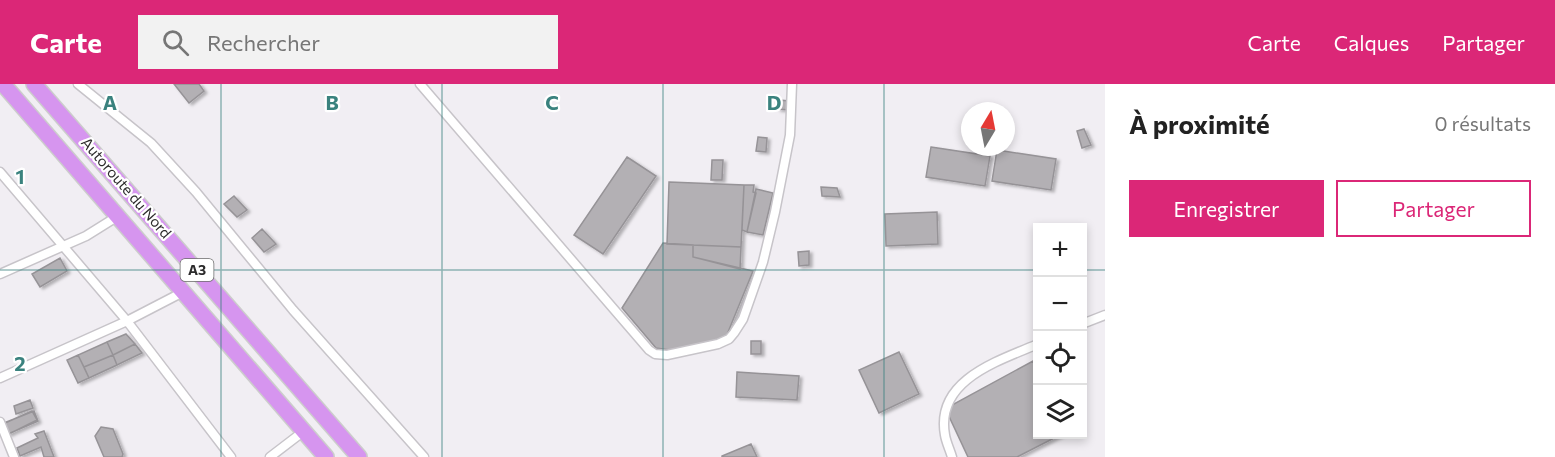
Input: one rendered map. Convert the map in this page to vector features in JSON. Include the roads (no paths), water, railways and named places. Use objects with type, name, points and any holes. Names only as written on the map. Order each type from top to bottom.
[{"type":"highway","name":"Autoroute du Nord","points":[[3,84],[326,457]]},
{"type":"highway","name":"Autoroute du Nord","points":[[34,84],[358,457]]},
{"type":"street","points":[[78,84],[150,143],[196,192],[293,310],[424,457]]},
{"type":"street","points":[[420,84],[648,350],[667,356],[718,344],[729,339],[743,319],[763,262],[776,212],[790,135],[792,84]]},
{"type":"street","points":[[0,172],[127,321],[231,457]]},
{"type":"street","points":[[0,274],[86,236],[118,216]]},
{"type":"street","points":[[0,378],[127,321],[183,291]]},
{"type":"street","points":[[1087,322],[1105,315]]},
{"type":"street","points":[[952,457],[945,436],[945,413],[948,403],[959,386],[968,377],[989,364],[1033,346]]},
{"type":"street","points":[[0,422],[14,457]]},
{"type":"street","points":[[270,457],[304,431]]}]
